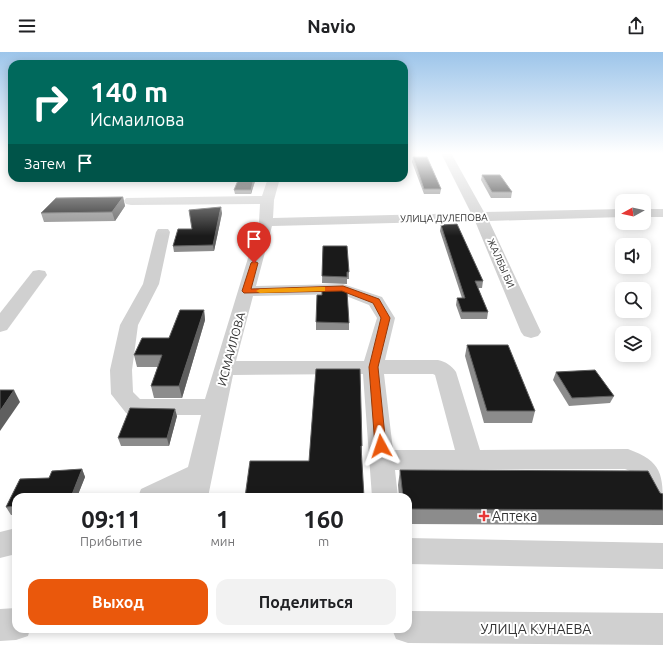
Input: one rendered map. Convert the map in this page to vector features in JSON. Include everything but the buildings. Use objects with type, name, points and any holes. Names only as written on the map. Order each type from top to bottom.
[{"type":"street","name":"ЖАЛБЫ БИ","points":[[461,181],[480,217],[531,332]]},
{"type":"street","name":"ИСМАИЛОВА","points":[[197,485],[225,368],[266,222],[267,200],[273,182]]},
{"type":"street","points":[[131,200],[267,200]]},
{"type":"street","points":[[651,213],[663,212]]},
{"type":"street","name":"УЛИЦА ДУЛЕПОВА","points":[[266,222],[615,214]]},
{"type":"street","points":[[163,232],[151,284],[129,325],[121,370],[122,394],[134,407],[215,407]]},
{"type":"street","points":[[0,326],[7,306],[39,275]]},
{"type":"street","points":[[246,291],[343,288],[376,301],[386,318],[373,367],[385,493]]},
{"type":"street","points":[[225,368],[438,367],[445,372],[470,459]]},
{"type":"street","points":[[382,460],[628,459],[644,466],[663,500]]},
{"type":"street","points":[[166,493],[197,485]]},
{"type":"street","points":[[0,545],[12,542]]},
{"type":"street","points":[[412,551],[663,556]]},
{"type":"street","points":[[0,625],[12,624]]},
{"type":"street","name":"УЛИЦА КУНАЕВА","points":[[412,627],[663,630]]},
{"type":"slow traffic","points":[[260,291],[322,289]]},
{"type":"place","name":"Аптека","points":[[484,516]]},
{"type":"route","points":[[254,263],[246,291],[343,288],[376,301],[386,318],[373,367],[381,446]]}]
